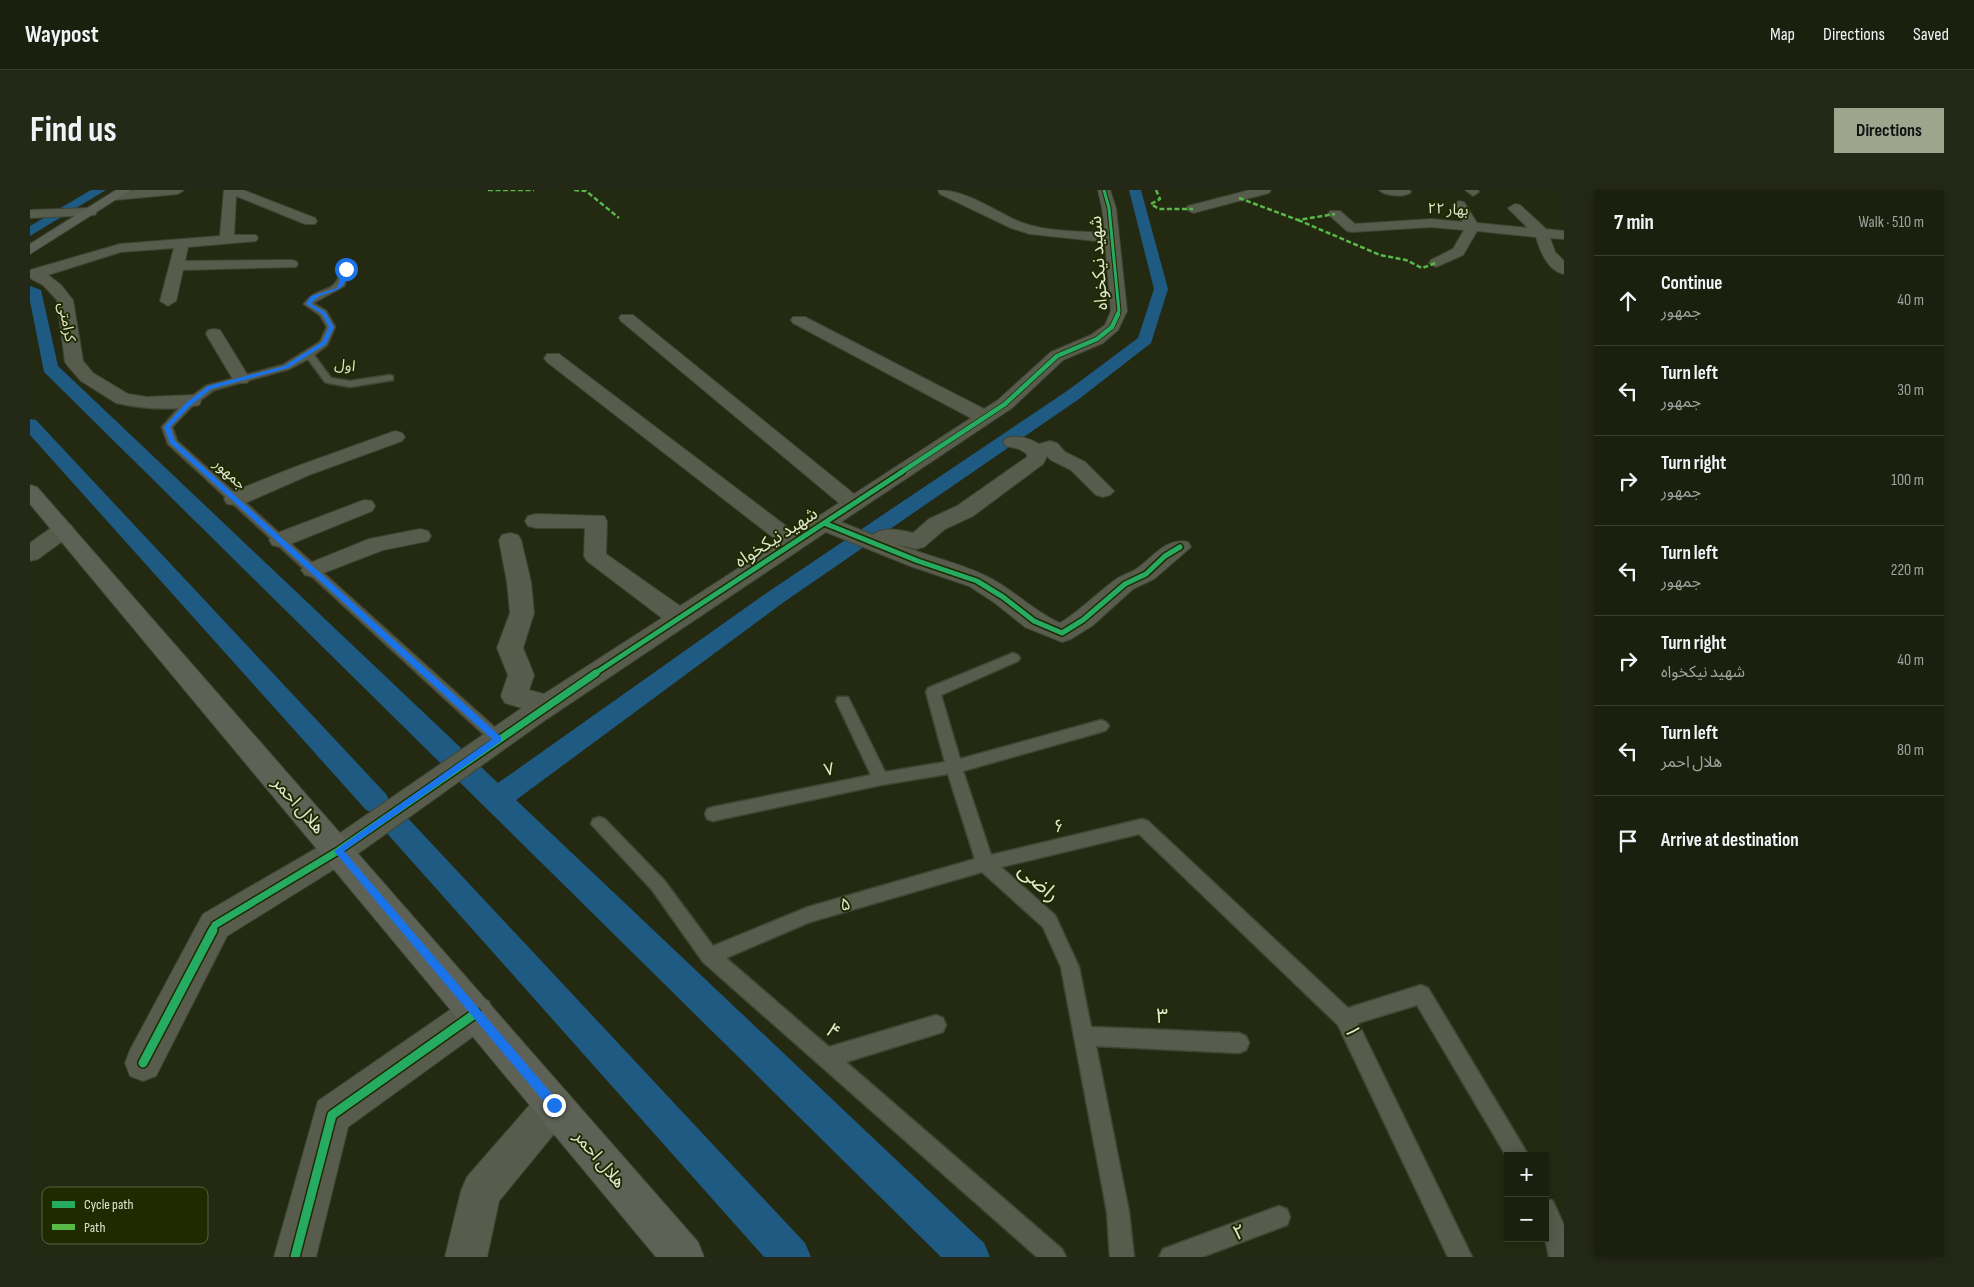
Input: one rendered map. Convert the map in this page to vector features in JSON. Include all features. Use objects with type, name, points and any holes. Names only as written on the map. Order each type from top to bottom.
[{"type":"main road","points":[[30,250],[85,211],[120,193]]},
{"type":"main road","name":"هلال احمر","points":[[30,491],[554,1105],[670,1250]]},
{"type":"street","points":[[120,193],[178,190]]},
{"type":"street","points":[[227,240],[231,190],[310,221]]},
{"type":"street","points":[[946,190],[944,191],[1016,225],[1035,231],[1112,238]]},
{"type":"street","name":"شهید نیکخواه","points":[[143,1063],[215,925],[338,851],[548,705],[1005,404],[1030,378],[1057,356],[1097,339],[1112,327],[1119,311],[1109,208],[1105,200],[1104,190]]},
{"type":"street","points":[[1193,209],[1265,190]]},
{"type":"street","points":[[1385,190],[1404,192]]},
{"type":"street","points":[[1436,263],[1458,252],[1473,227],[1459,205]]},
{"type":"street","points":[[1515,208],[1542,233],[1548,253],[1564,270]]},
{"type":"street","points":[[30,214],[85,211]]},
{"type":"street","points":[[30,226],[45,220],[56,212]]},
{"type":"street","name":"بهار ۲۲","points":[[1335,214],[1352,228],[1431,223],[1564,235]]},
{"type":"street","points":[[116,231],[120,248]]},
{"type":"street","points":[[33,274],[120,248],[251,238]]},
{"type":"street","points":[[168,301],[182,243]]},
{"type":"street","points":[[176,266],[241,263],[291,264]]},
{"type":"street","name":"کرامتی","points":[[33,274],[49,281],[65,300],[74,362],[87,377],[123,399],[147,403],[192,402]]},
{"type":"street","points":[[627,318],[853,504]]},
{"type":"street","points":[[799,320],[984,417]]},
{"type":"street","points":[[214,334],[217,344],[232,360],[235,372],[241,379]]},
{"type":"street","points":[[554,358],[794,543]]},
{"type":"street","points":[[235,499],[302,471],[395,437]]},
{"type":"street","points":[[1013,442],[1026,444],[1038,452]]},
{"type":"street","points":[[1038,452],[1050,448],[1058,456],[1078,466],[1103,491]]},
{"type":"street","points":[[866,541],[884,536],[901,537],[916,542],[937,524],[965,511],[991,494],[1036,460],[1038,452]]},
{"type":"street","points":[[280,540],[364,506]]},
{"type":"street","points":[[536,522],[596,521],[595,556],[606,566],[679,618]]},
{"type":"street","points":[[824,523],[950,573],[977,581],[1003,597],[1034,621],[1062,633],[1083,620],[1125,584],[1146,574],[1166,556],[1180,547]]},
{"type":"street","points":[[30,554],[63,530]]},
{"type":"street","points":[[313,570],[377,544],[420,536]]},
{"type":"street","points":[[510,540],[519,582],[522,613],[510,648],[521,674],[514,696],[548,705]]},
{"type":"street","points":[[295,1257],[332,1116],[476,1013]]},
{"type":"street","points":[[466,1257],[481,1192],[554,1105]]},
{"type":"lane","name":"جمهور","points":[[346,264],[343,283],[338,289],[313,297],[308,304],[323,313],[331,327],[324,343],[286,367],[210,388],[192,402],[167,427],[172,442],[498,739]]},
{"type":"lane","name":"اول","points":[[309,354],[328,380],[350,384],[390,378]]},
{"type":"lane","points":[[985,864],[954,767],[933,692],[1013,658]]},
{"type":"lane","points":[[843,701],[881,778]]},
{"type":"lane","name":"۷","points":[[713,814],[881,778],[954,767],[1101,726]]},
{"type":"lane","name":"۴","points":[[599,824],[658,885],[710,956],[1054,1257]]},
{"type":"lane","name":"۶","points":[[985,864],[1142,826],[1345,1018]]},
{"type":"lane","name":"۵","points":[[710,956],[808,915],[985,864]]},
{"type":"lane","name":"راضی","points":[[985,864],[1049,921],[1070,967],[1118,1212],[1122,1257]]},
{"type":"lane","name":"۱","points":[[1460,1257],[1345,1018],[1421,994],[1516,1152]]},
{"type":"lane","points":[[827,1058],[936,1025]]},
{"type":"lane","name":"۳","points":[[1083,1036],[1239,1043]]},
{"type":"lane","name":"۲","points":[[1171,1257],[1278,1217]]},
{"type":"lane","points":[[1549,1218],[1556,1234],[1561,1257]]},
{"type":"waterway","points":[[30,232],[100,190]]},
{"type":"waterway","points":[[496,799],[776,597],[1073,395],[1145,340],[1161,289],[1135,190]]},
{"type":"waterway","points":[[30,290],[36,293],[50,368],[496,799]]},
{"type":"waterway","points":[[30,424],[376,802]]},
{"type":"waterway","points":[[496,799],[970,1257]]},
{"type":"waterway","points":[[394,822],[791,1257]]},
{"type":"marked path","points":[[488,190],[534,190]]},
{"type":"marked path","points":[[574,190],[586,191],[619,218]]},
{"type":"marked path","points":[[1156,190],[1160,199],[1151,204],[1159,209],[1193,209]]},
{"type":"marked path","points":[[1239,198],[1298,220],[1335,214]]},
{"type":"marked path","points":[[1298,220],[1380,255],[1406,260],[1422,268],[1436,263]]},
{"type":"cycle path","points":[[143,1063],[215,925],[338,851],[531,716],[1005,404],[1057,356],[1097,339],[1112,327],[1119,311],[1109,208],[1105,200],[1104,190]]},
{"type":"cycle path","points":[[824,523],[918,561],[977,581],[1003,597],[1034,621],[1062,633],[1083,620],[1125,584],[1146,574],[1165,556],[1180,547]]},
{"type":"cycle path","points":[[295,1257],[332,1115],[476,1013]]},
{"type":"route","points":[[346,269],[343,283],[338,289],[313,297],[308,304],[323,313],[331,327],[324,343],[305,357],[286,367],[210,388],[188,404],[167,427],[172,442],[498,739],[338,851],[554,1105]]}]
